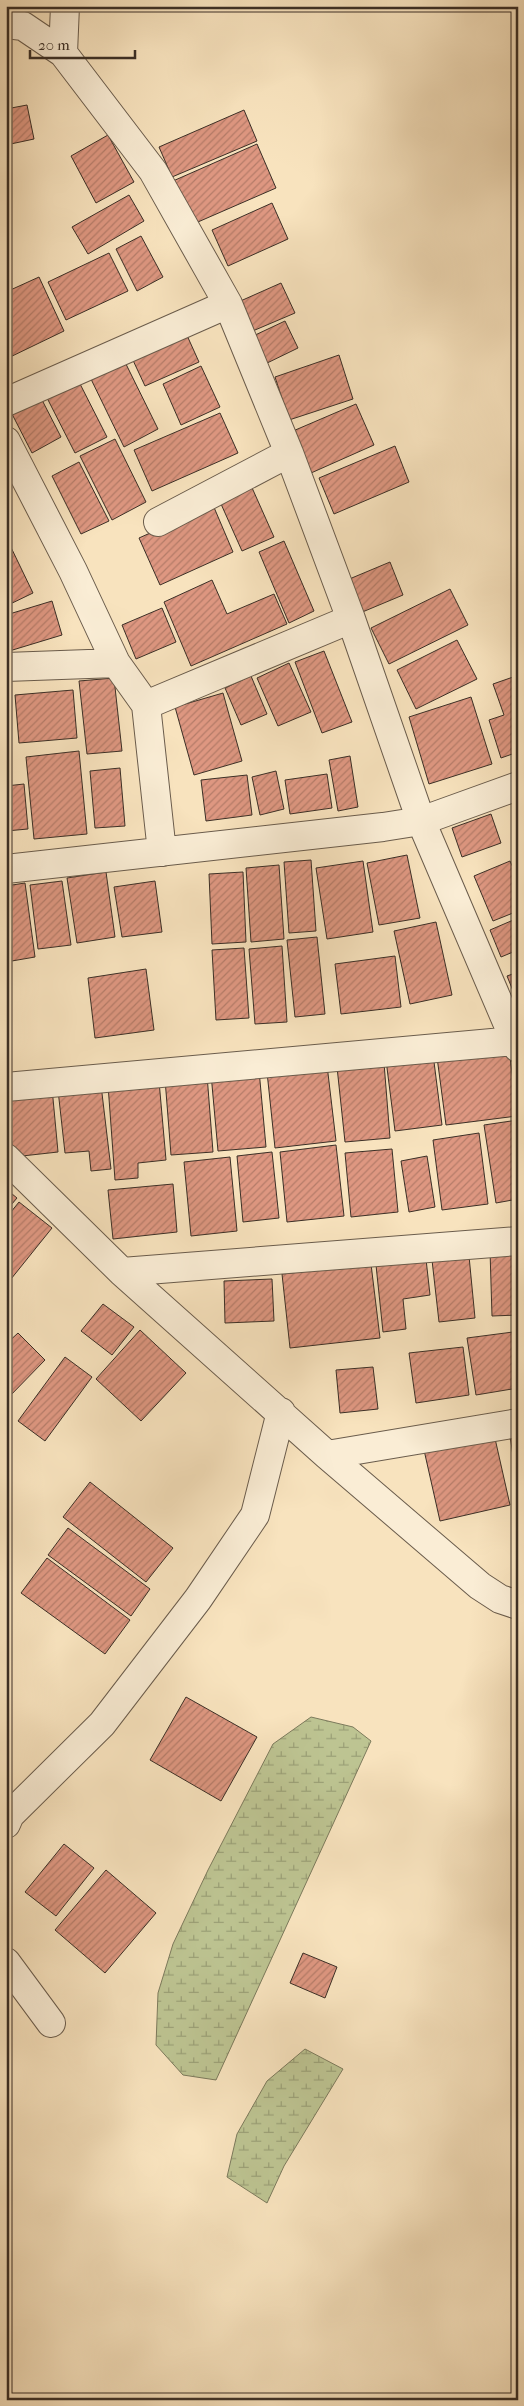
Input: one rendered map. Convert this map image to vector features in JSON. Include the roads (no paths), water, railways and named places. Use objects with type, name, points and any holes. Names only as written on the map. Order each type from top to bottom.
[{"type":"street","points":[[63,53],[66,6]]},
{"type":"street","points":[[6,24],[23,26],[63,53],[154,171],[228,304],[289,453],[351,619],[420,821],[516,1045],[6,1087]]},
{"type":"street","points":[[6,402],[228,304]]},
{"type":"street","points":[[6,441],[73,571],[116,663],[146,705],[162,852]]},
{"type":"street","points":[[158,522],[289,453]]},
{"type":"street","points":[[146,705],[351,619]]},
{"type":"street","points":[[6,667],[116,663]]},
{"type":"street","points":[[6,869],[383,827],[420,821],[518,786]]},
{"type":"street","points":[[6,1158],[122,1272],[327,1455],[480,1586],[500,1599],[518,1605]]},
{"type":"street","points":[[122,1272],[518,1241]]},
{"type":"street","points":[[6,1824],[10,1815],[102,1724],[198,1599],[255,1516],[281,1412]]},
{"type":"street","points":[[327,1455],[518,1423]]},
{"type":"street","points":[[6,1962],[51,2023]]}]
